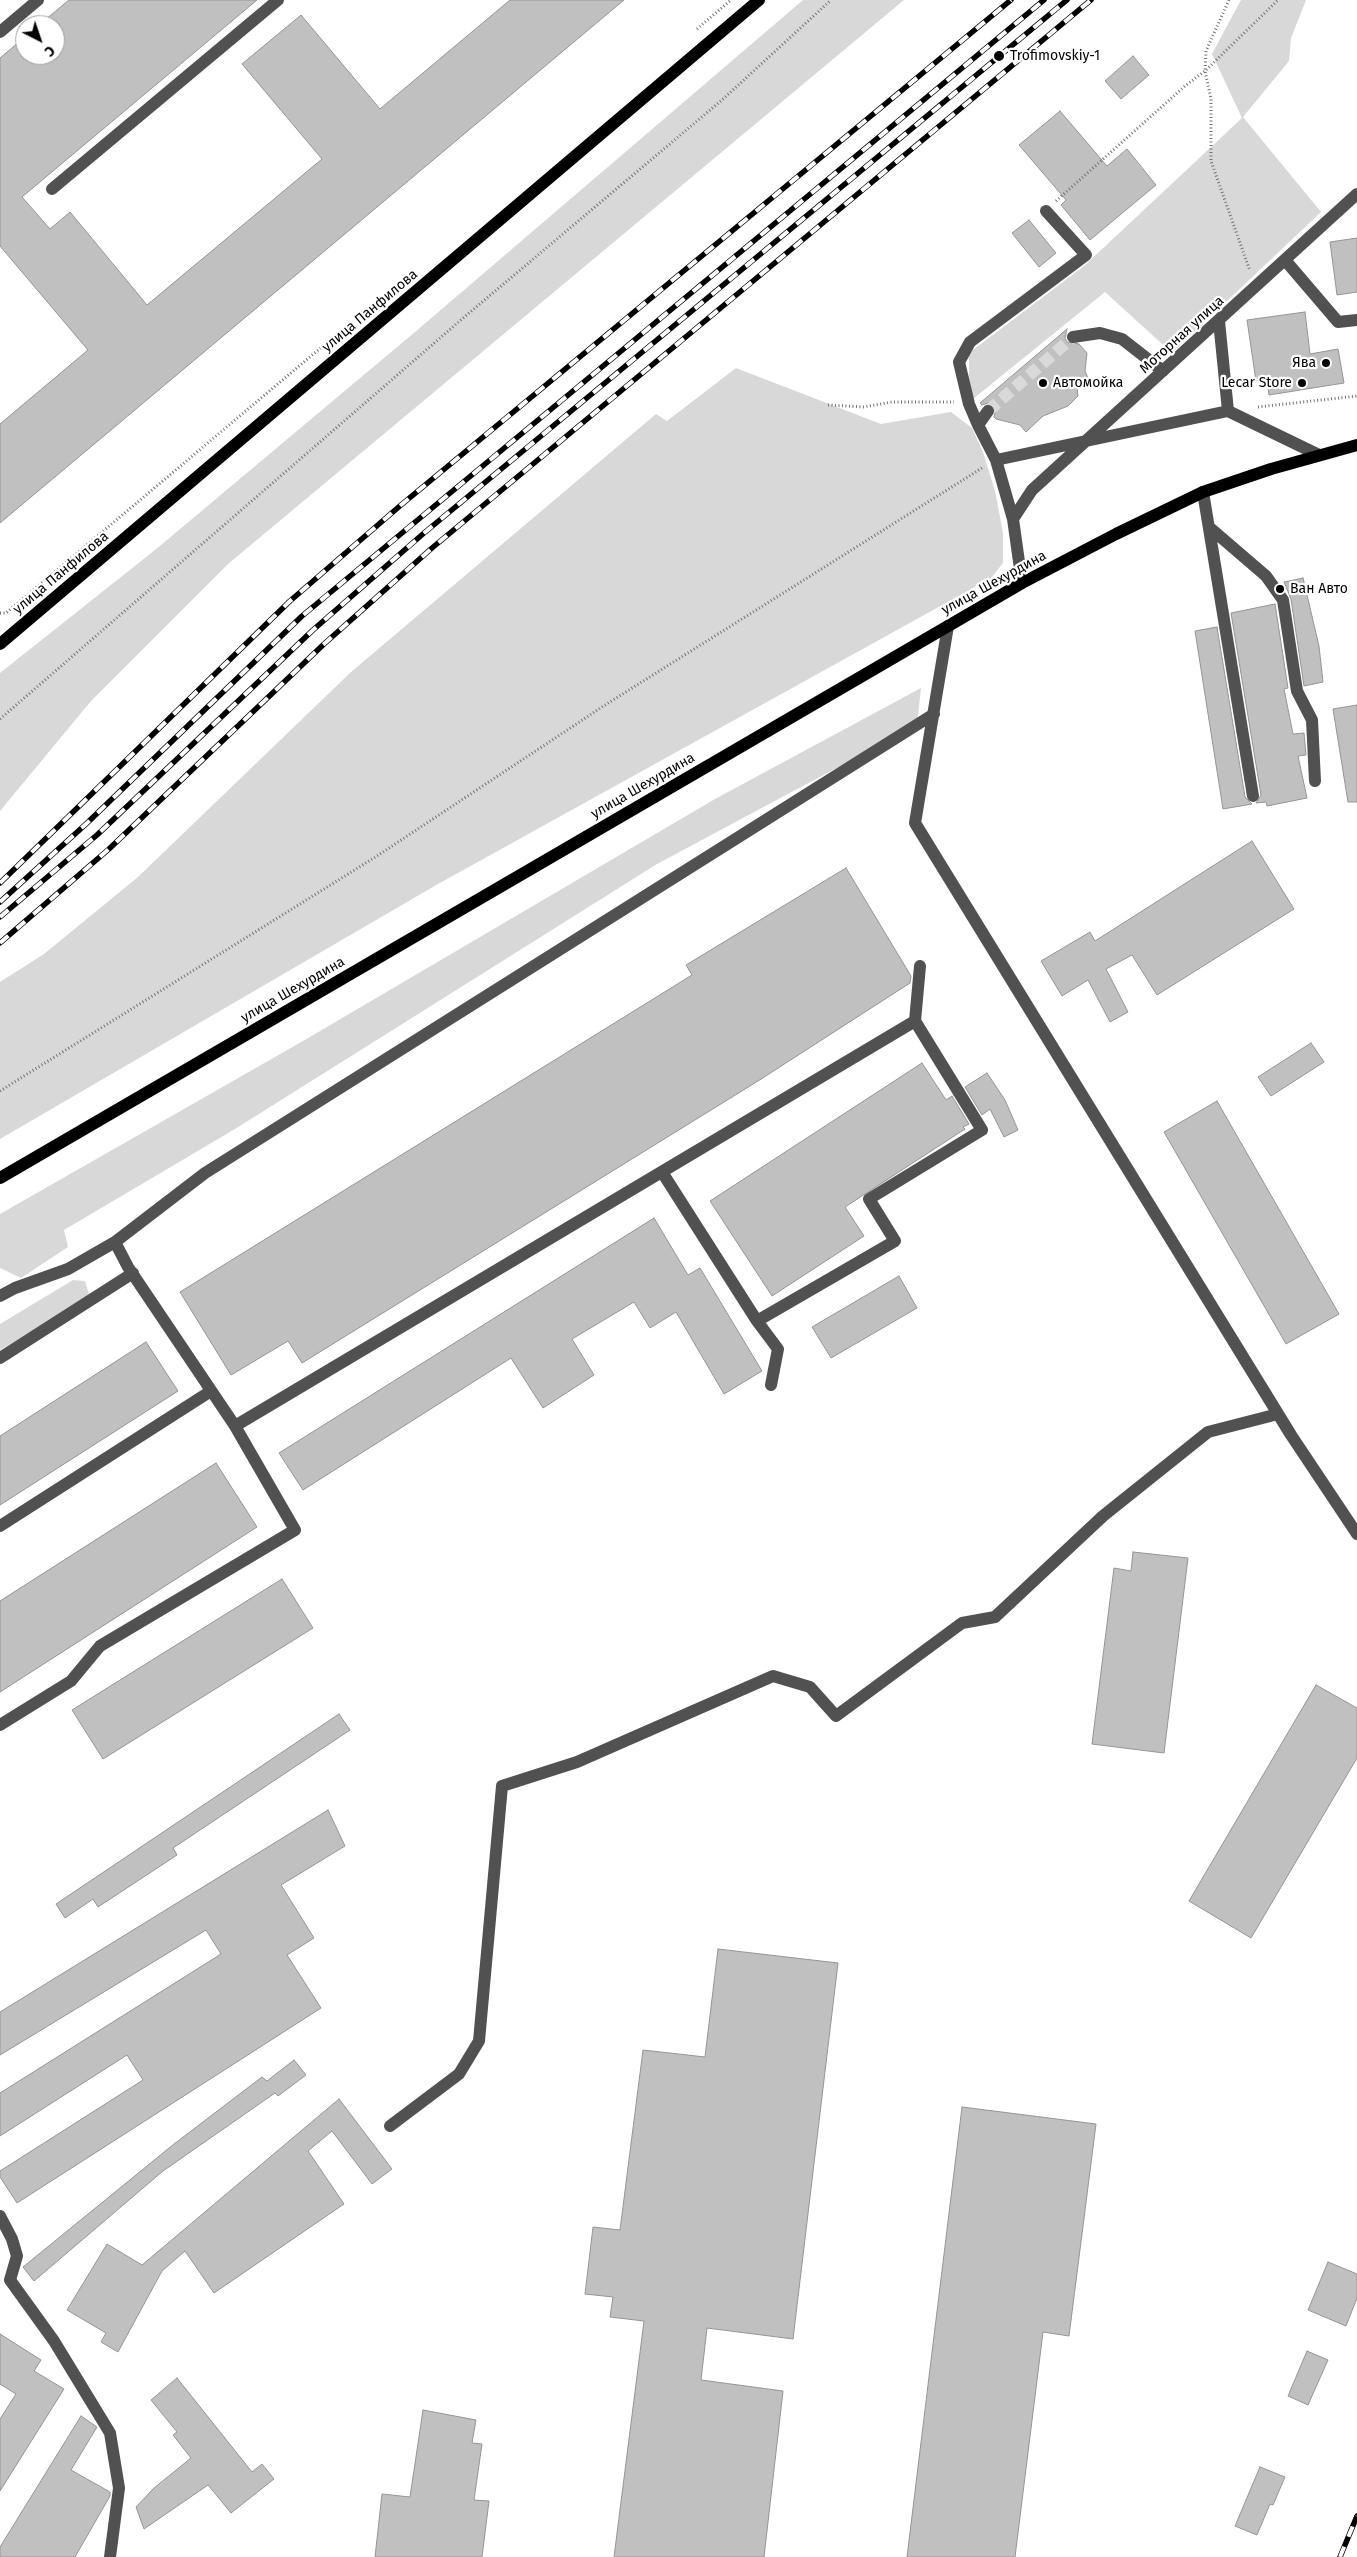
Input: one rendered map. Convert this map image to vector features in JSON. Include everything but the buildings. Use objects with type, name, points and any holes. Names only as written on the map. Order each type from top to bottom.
[{"type":"main road","name":"улица Панфилова","points":[[0,644],[759,0]]},
{"type":"main road","name":"улица Шехурдина","points":[[0,1178],[1022,583],[1202,492],[1357,445]]},
{"type":"street","points":[[0,32],[38,0]]},
{"type":"street","points":[[52,190],[278,0]]},
{"type":"street","name":"Моторная улица","points":[[1013,519],[1032,490],[1220,321],[1357,194]]},
{"type":"street","points":[[1022,583],[1013,519],[996,460],[978,425],[970,404],[959,362],[970,342],[1086,255],[1046,211]]},
{"type":"street","points":[[1285,260],[1338,322],[1357,320]]},
{"type":"street","points":[[1220,321],[1228,410]]},
{"type":"street","points":[[1073,337],[1100,333],[1122,339],[1163,371]]},
{"type":"street","points":[[996,460],[1228,410],[1319,456]]},
{"type":"street","points":[[978,425],[988,411]]},
{"type":"street","points":[[1202,492],[1252,796]]},
{"type":"street","points":[[1209,528],[1266,576],[1282,600],[1297,691],[1312,720],[1315,781]]},
{"type":"street","points":[[948,626],[915,823],[1278,1414],[1357,1534]]},
{"type":"street","points":[[0,1296],[15,1288],[68,1269],[115,1242],[205,1173],[934,714]]},
{"type":"street","points":[[757,1321],[895,1241],[869,1199],[982,1130],[915,1021],[920,966]]},
{"type":"street","points":[[235,1426],[915,1021]]},
{"type":"street","points":[[662,1172],[757,1321],[778,1349],[771,1386]]},
{"type":"street","points":[[0,1725],[71,1681],[100,1646],[295,1530],[235,1426],[133,1273],[115,1242]]},
{"type":"street","points":[[0,1358],[133,1273]]},
{"type":"street","points":[[0,1526],[211,1391]]},
{"type":"street","points":[[390,2126],[459,2074],[479,2040],[502,1786],[576,1762],[773,1676],[810,1687],[836,1716],[962,1624],[995,1617],[1103,1516],[1208,1432],[1278,1414]]},
{"type":"street","points":[[0,2216],[12,2239],[17,2256],[10,2280],[54,2341],[110,2433],[119,2488],[110,2557]]},
{"type":"path","points":[[693,32],[731,0]]},
{"type":"path","points":[[0,720],[462,319],[722,100],[831,0]]},
{"type":"path","points":[[1230,0],[1206,51],[1205,71],[1211,99],[1211,161],[1256,288]]},
{"type":"path","points":[[1046,211],[1149,118],[1205,71],[1278,0]]},
{"type":"path","points":[[0,613],[6,613],[353,321]]},
{"type":"path","points":[[1228,410],[1357,396]]},
{"type":"path","points":[[828,405],[864,407],[892,402],[970,404]]},
{"type":"path","points":[[0,1091],[368,862],[602,707],[996,460]]},
{"type":"shaded area","points":[[803,0],[904,0],[228,564],[91,701],[0,811],[0,673],[155,550],[415,332]]},
{"type":"shaded area","points":[[1241,0],[1306,0],[1291,38],[1289,61],[1243,117],[1321,212],[1172,353],[1105,292],[973,399],[969,376],[969,353],[1084,266],[1242,118],[1212,54]]},
{"type":"shaded area","points":[[736,368],[881,424],[951,412],[972,428],[983,452],[995,491],[1003,533],[1003,563],[991,578],[438,884],[0,1139],[0,982],[44,954],[138,877],[351,672],[656,414],[667,421]]},
{"type":"shaded area","points":[[921,688],[917,725],[657,864],[235,1129],[64,1230],[68,1247],[21,1278],[0,1268],[0,1214],[303,1041],[715,799]]},
{"type":"shaded area","points":[[73,1280],[85,1281],[90,1298],[0,1350],[0,1324]]},
{"type":"tunnel","points":[[988,411],[1073,337]]},
{"type":"railway","points":[[0,883],[290,601],[401,505],[1011,0]]},
{"type":"railway","points":[[0,902],[86,824],[302,616],[1044,0]]},
{"type":"railway","points":[[0,917],[97,835],[313,630],[424,533],[1067,0]]},
{"type":"railway","points":[[0,943],[109,849],[324,644],[432,548],[1091,0]]},
{"type":"railway","points":[[1340,2557],[1357,2516]]},
{"type":"place","name":"Trofimovskiy-1","points":[[999,56]]},
{"type":"place","name":"Ява","points":[[1326,363]]},
{"type":"place","name":"Автомойка","points":[[1043,383]]},
{"type":"place","name":"Lecar Store","points":[[1302,383]]},
{"type":"place","name":"Ван Авто","points":[[1280,589]]}]
